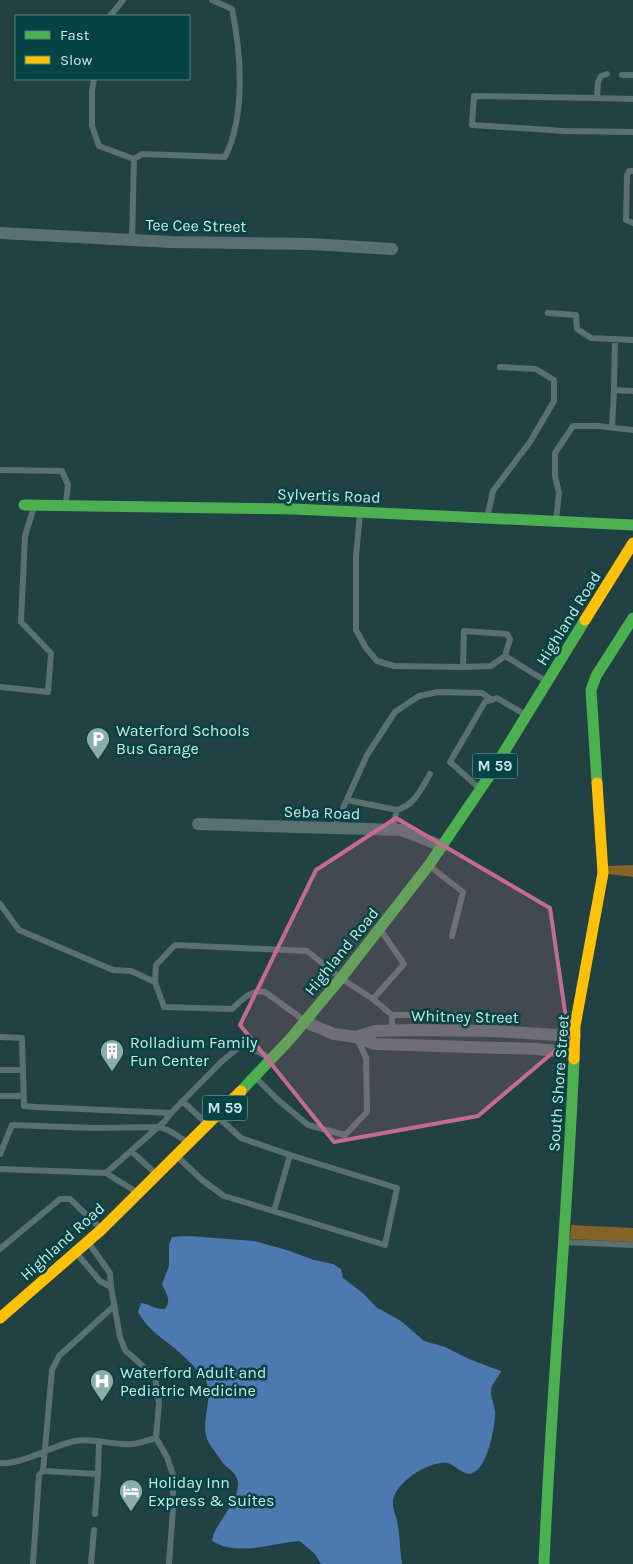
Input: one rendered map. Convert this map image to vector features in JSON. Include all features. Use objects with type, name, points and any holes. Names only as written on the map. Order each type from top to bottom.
[{"type":"main road","name":"Sylvertis Road","points":[[30,505],[284,509],[486,520],[633,525]]},
{"type":"main road","name":"Highland Road","points":[[0,1318],[101,1230],[208,1125],[305,1022],[341,978],[442,846],[527,716],[633,543]]},
{"type":"main road","name":"South Shore Street","points":[[544,1564],[549,1448],[572,1124],[575,1026],[603,873],[591,690],[596,676],[633,618]]},
{"type":"street","name":"Tee Cee Street","points":[[0,233],[132,240],[311,244],[392,249]]},
{"type":"street","name":"Seba Road","points":[[198,824],[401,830],[442,846]]},
{"type":"street","name":"Whitney Street","points":[[305,1022],[334,1034],[356,1037],[375,1044],[517,1048],[574,1053]]},
{"type":"street","name":"Whitney Street","points":[[356,1037],[374,1031],[463,1030],[575,1036]]},
{"type":"street","points":[[463,1030],[464,1047]]},
{"type":"street","points":[[517,1048],[518,1032]]},
{"type":"lane","points":[[111,15],[123,0]]},
{"type":"lane","points":[[94,80],[92,126],[99,146],[134,158],[142,154],[225,157],[237,123],[239,85],[235,24],[232,9],[212,0]]},
{"type":"lane","points":[[597,98],[598,82],[601,76],[607,74]]},
{"type":"lane","points":[[622,75],[633,75]]},
{"type":"lane","points":[[633,100],[474,96],[472,125],[564,131],[633,132]]},
{"type":"lane","points":[[132,240],[134,158]]},
{"type":"lane","points":[[633,172],[629,172],[627,175],[626,220],[633,223]]},
{"type":"lane","points":[[548,313],[576,314],[577,329],[591,338],[633,340]]},
{"type":"lane","points":[[612,427],[615,339]]},
{"type":"lane","points":[[486,520],[493,491],[530,442],[554,401],[554,380],[536,369],[500,367]]},
{"type":"lane","points":[[614,390],[633,391]]},
{"type":"lane","points":[[556,522],[559,493],[555,476],[555,453],[572,426],[612,427],[633,430]]},
{"type":"lane","points":[[0,470],[62,471],[68,485],[66,505]]},
{"type":"lane","points":[[0,687],[48,692],[52,653],[21,622],[25,536],[30,505]]},
{"type":"lane","points":[[360,512],[356,556],[356,630],[366,648],[377,661],[394,666],[463,668],[491,666],[505,656],[510,639],[507,634],[464,631],[463,668]]},
{"type":"lane","points":[[505,656],[548,682]]},
{"type":"lane","points":[[334,828],[367,755],[395,712],[419,696],[438,692],[482,693],[492,700]]},
{"type":"lane","points":[[480,789],[450,762],[485,702],[497,698],[527,716]]},
{"type":"lane","points":[[347,800],[397,810],[411,804],[430,774]]},
{"type":"lane","points":[[392,830],[397,810]]},
{"type":"lane","points":[[429,865],[463,892],[452,936]]},
{"type":"lane","points":[[0,904],[19,930],[113,970],[131,971],[155,982]]},
{"type":"lane","points":[[373,999],[404,964],[380,929]]},
{"type":"lane","points":[[305,1022],[265,992],[260,991],[246,996],[232,1009],[164,1007],[155,982],[156,965],[175,946],[307,951],[392,1015],[460,1015],[463,1030]]},
{"type":"lane","points":[[392,1015],[392,1031]]},
{"type":"lane","points":[[0,1037],[22,1038],[24,1106],[171,1113]]},
{"type":"lane","points":[[254,1077],[308,1125],[345,1135],[366,1112],[366,1058],[356,1037]]},
{"type":"lane","points":[[106,1173],[158,1127],[221,1062],[243,1044],[272,1058]]},
{"type":"lane","points":[[0,1070],[23,1070]]},
{"type":"lane","points":[[0,1096],[23,1096]]},
{"type":"lane","points":[[182,1101],[208,1125]]},
{"type":"lane","points":[[176,1155],[202,1180],[224,1196],[384,1245],[397,1188],[241,1138],[216,1116]]},
{"type":"lane","points":[[0,1154],[12,1125],[94,1128],[158,1127],[168,1130],[189,1143]]},
{"type":"lane","points":[[130,1151],[157,1175]]},
{"type":"lane","points":[[274,1211],[290,1155]]},
{"type":"lane","points":[[0,1169],[106,1173],[138,1193]]},
{"type":"lane","points":[[0,1248],[60,1199],[70,1199],[101,1230]]},
{"type":"lane","points":[[87,1242],[110,1273],[114,1306],[125,1350],[155,1377],[159,1403],[156,1438],[167,1457],[173,1475],[169,1564]]},
{"type":"lane","points":[[564,1242],[633,1245]]},
{"type":"lane","points":[[75,1252],[100,1281],[111,1287]]},
{"type":"lane","points":[[33,1564],[39,1475],[43,1471],[52,1370],[59,1356],[114,1306]]},
{"type":"lane","points":[[1,1465],[44,1453],[77,1440],[132,1444],[156,1438]]},
{"type":"lane","points":[[95,1514],[100,1441]]},
{"type":"lane","points":[[43,1471],[98,1474]]},
{"type":"lane","points":[[91,1564],[94,1530]]},
{"type":"highlighted area","points":[[396,818],[550,908],[569,1039],[478,1116],[334,1142],[240,1025],[316,870]]},
{"type":"shaded area","points":[[633,865],[633,877],[608,874],[608,866]]},
{"type":"shaded area","points":[[571,1225],[633,1228],[633,1242],[570,1239]]},
{"type":"water","points":[[189,1236],[254,1241],[333,1264],[341,1269],[343,1278],[364,1294],[376,1307],[401,1321],[424,1341],[445,1347],[469,1359],[501,1371],[491,1388],[495,1411],[492,1438],[485,1459],[480,1467],[470,1474],[447,1463],[431,1465],[414,1474],[400,1486],[396,1493],[393,1503],[398,1526],[402,1564],[321,1564],[315,1554],[300,1541],[244,1549],[222,1546],[212,1541],[216,1529],[234,1500],[238,1482],[235,1475],[222,1462],[206,1436],[208,1386],[203,1376],[183,1355],[149,1327],[138,1312],[141,1303],[165,1309],[168,1300],[162,1284],[169,1266],[169,1245],[172,1237]]},
{"type":"traffic: fast","points":[[24,505],[294,509],[633,525]]},
{"type":"traffic: fast","points":[[597,783],[591,690],[596,676],[633,618]]},
{"type":"traffic: fast","points":[[241,1091],[291,1038],[341,978],[429,865],[488,778],[585,620]]},
{"type":"traffic: fast","points":[[544,1564],[574,1059]]},
{"type":"traffic: slow","points":[[585,620],[633,543]]},
{"type":"traffic: slow","points":[[574,1059],[575,1026],[603,873],[597,783]]},
{"type":"traffic: slow","points":[[0,1318],[101,1230],[241,1091]]},
{"type":"place","name":"Waterford Schools Bus Garage","points":[[98,760]]},
{"type":"place","name":"Rolladium Family Fun Center","points":[[112,1072]]},
{"type":"place","name":"Waterford Adult and Pediatric Medicine","points":[[102,1402]]},
{"type":"place","name":"Holiday Inn Express & Suites","points":[[131,1512]]}]
